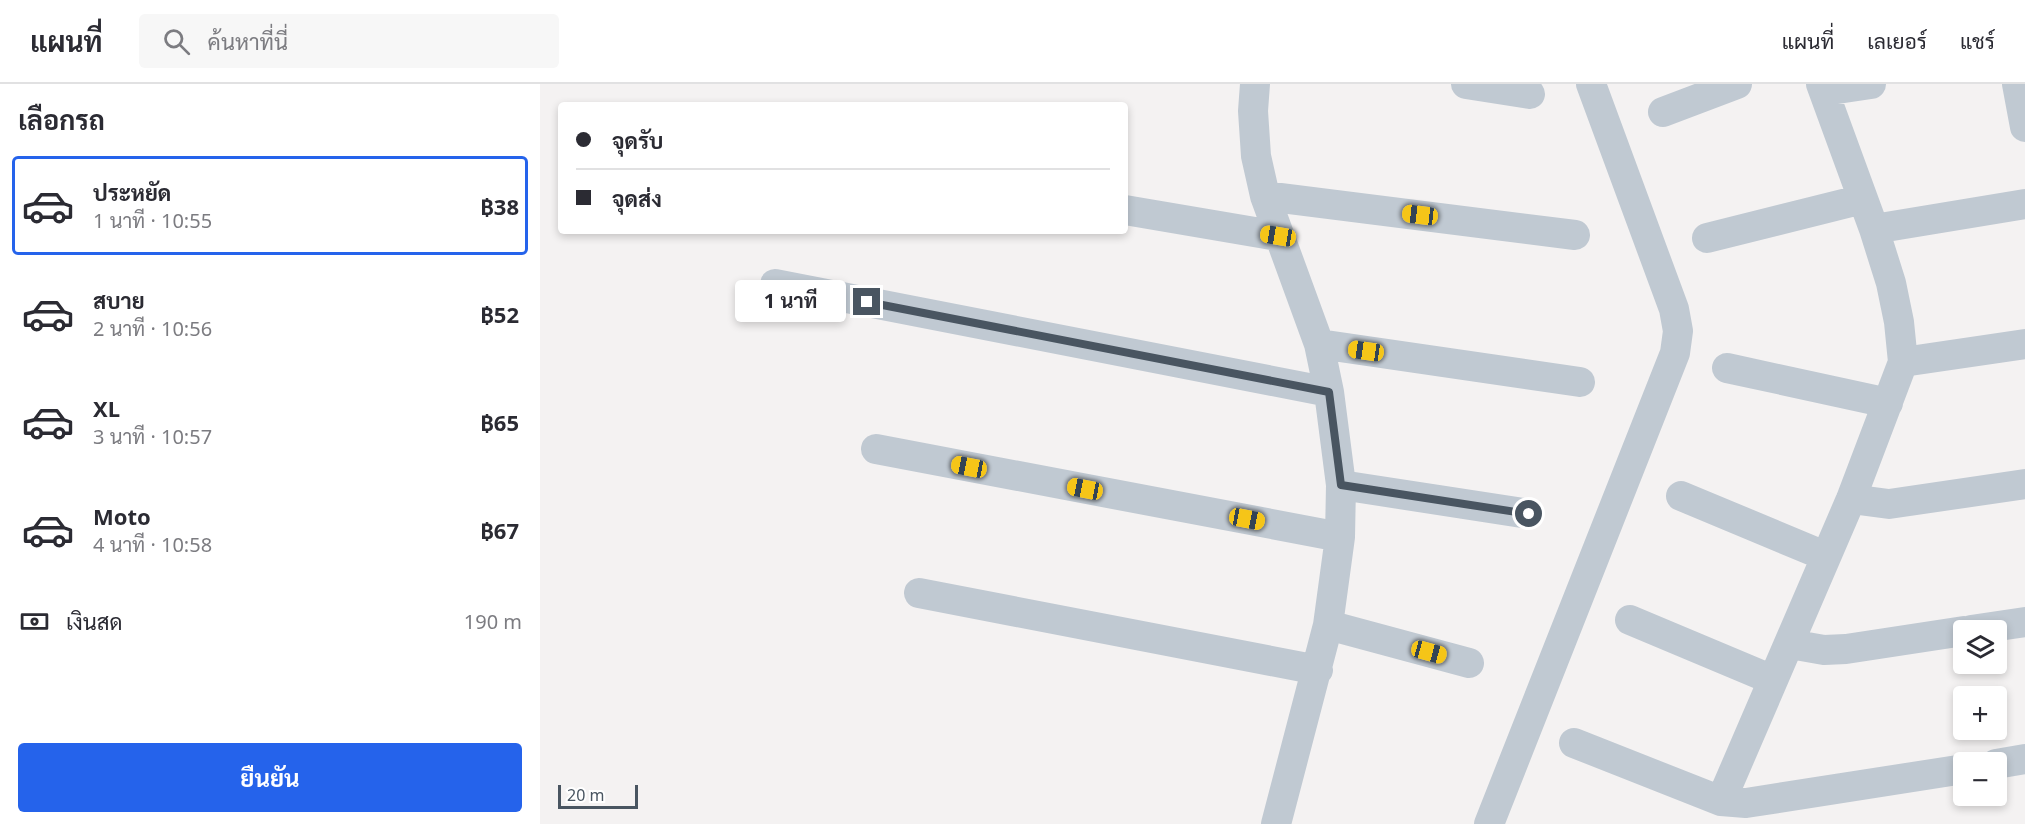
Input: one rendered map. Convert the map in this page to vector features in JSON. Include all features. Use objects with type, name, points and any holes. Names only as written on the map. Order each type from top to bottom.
[{"type":"street","points":[[1255,84],[1253,111],[1256,156],[1265,196],[1278,236],[1318,344],[1329,392],[1341,485],[1340,537],[1328,625],[1276,823]]},
{"type":"street","points":[[1466,84],[1530,94]]},
{"type":"street","points":[[1489,824],[1675,353],[1678,331],[1674,309],[1591,84]]},
{"type":"street","points":[[1663,112],[1737,84]]},
{"type":"street","points":[[1721,801],[1851,499],[1903,362],[1899,322],[1891,283],[1874,229],[1822,87],[1871,84]]},
{"type":"street","points":[[2017,84],[2025,127]]},
{"type":"street","points":[[1265,196],[1575,235]]},
{"type":"street","points":[[1707,238],[1863,198]]},
{"type":"street","points":[[1874,229],[2025,204]]},
{"type":"street","points":[[1128,211],[1278,236]]},
{"type":"street","points":[[775,284],[1329,392]]},
{"type":"street","points":[[1318,344],[1580,382]]},
{"type":"street","points":[[1903,362],[2025,344]]},
{"type":"street","points":[[1727,368],[1888,403]]},
{"type":"street","points":[[876,449],[1340,537]]},
{"type":"street","points":[[1851,499],[1889,504],[2025,484]]},
{"type":"street","points":[[1341,485],[1529,514]]},
{"type":"street","points":[[1681,496],[1825,556]]},
{"type":"street","points":[[919,593],[1318,670]]},
{"type":"street","points":[[1630,620],[1773,680]]},
{"type":"street","points":[[2007,625],[2025,622]]},
{"type":"street","points":[[1328,625],[1469,663]]},
{"type":"street","points":[[1790,644],[1824,650],[1846,649],[1953,633]]},
{"type":"street","points":[[1574,743],[1721,801],[1746,803],[1953,771]]},
{"type":"street","points":[[2007,762],[2025,759]]},
{"type":"route","points":[[867,302],[1329,392],[1341,485],[1529,514]]}]
